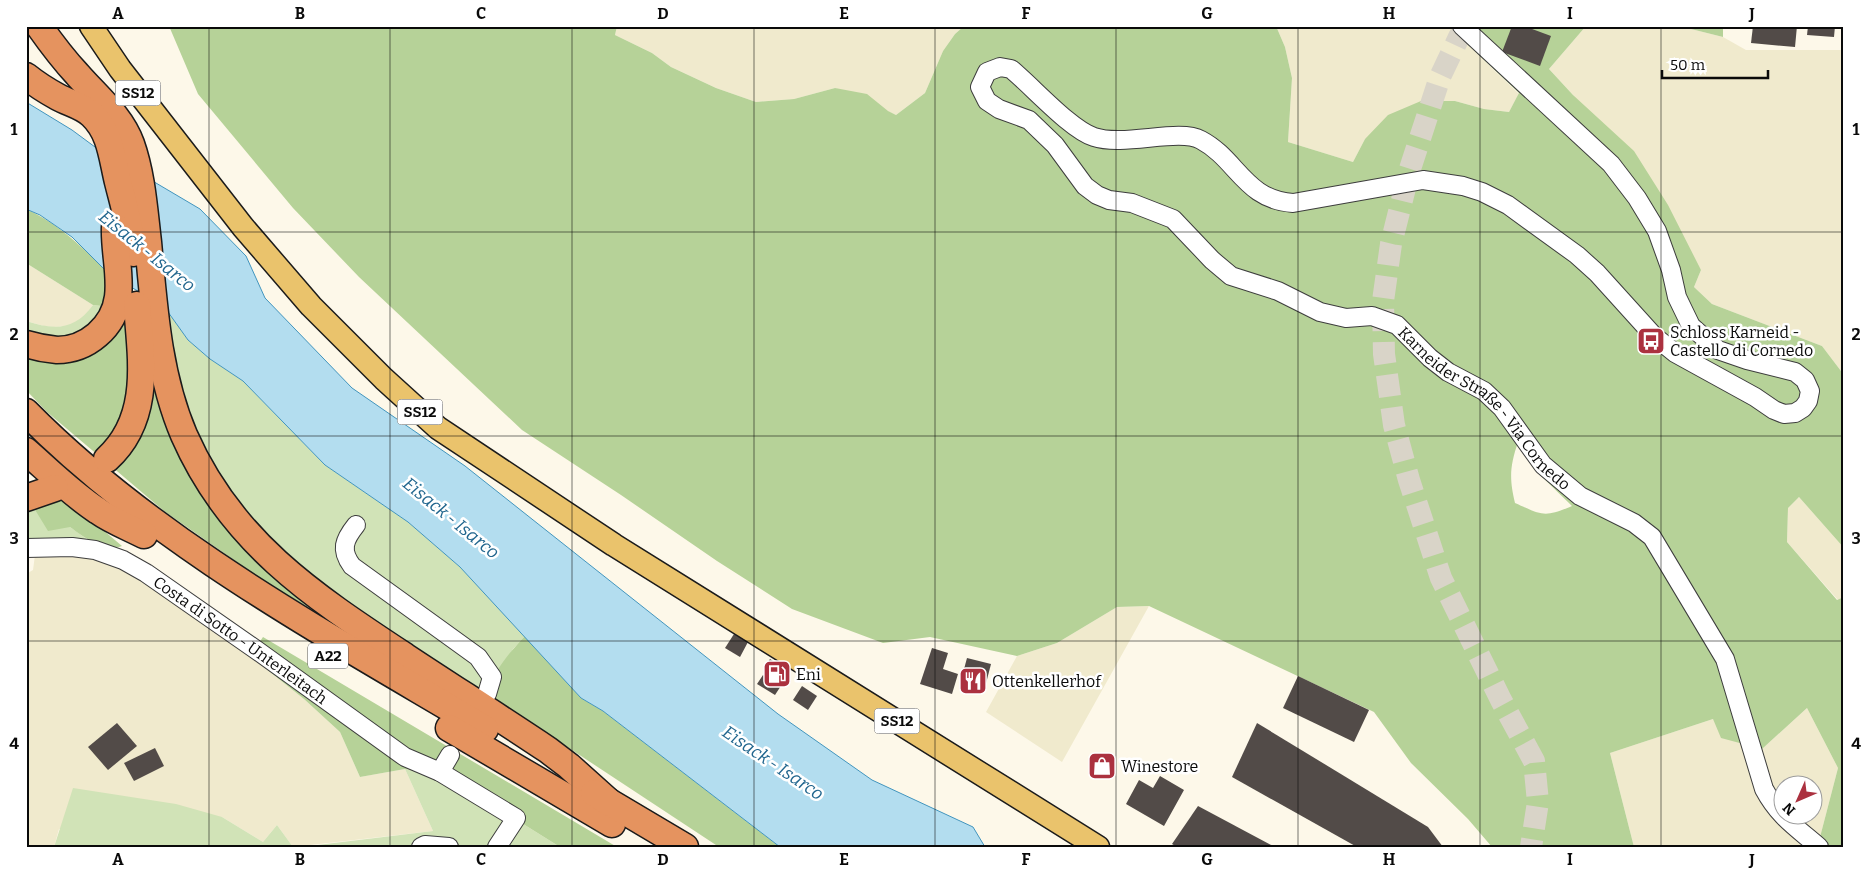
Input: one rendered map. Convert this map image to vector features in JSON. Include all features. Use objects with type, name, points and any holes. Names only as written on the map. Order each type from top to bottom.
[{"type":"highway","points":[[39,26],[125,130],[120,144]]},
{"type":"highway","points":[[26,76],[37,85],[86,110],[93,116],[120,144],[128,178],[141,362],[140,401],[131,430],[118,449],[108,459]]},
{"type":"highway","points":[[26,344],[58,350],[74,347],[88,341],[101,332],[115,311],[119,284],[115,233],[128,178]]},
{"type":"highway","points":[[128,178],[145,210],[160,350],[169,387],[184,433],[202,471],[225,508],[283,570],[307,589],[548,750],[608,801]]},
{"type":"highway","name":"A22","points":[[26,412],[78,460],[131,503],[183,542],[248,586],[312,627],[685,847]]},
{"type":"highway","name":"A22","points":[[26,435],[82,486],[144,535],[209,581],[303,642],[651,847]]},
{"type":"highway","points":[[26,451],[81,499],[100,512],[144,535]]},
{"type":"highway","points":[[26,498],[55,488]]},
{"type":"main road","name":"SS12","points":[[91,26],[125,76],[243,226],[312,306],[384,379],[438,428],[491,465],[614,544],[1095,845]]},
{"type":"street","name":"Karneider Straße - Via Cornedo","points":[[1462,26],[1582,136],[1616,171],[1637,198],[1658,231],[1678,297],[1691,326],[1718,350],[1747,360],[1795,372],[1805,380],[1810,391],[1808,401],[1803,408],[1795,413],[1784,414],[1774,410],[1755,397],[1675,353],[1654,336],[1597,272],[1577,255],[1508,205],[1482,192],[1463,186],[1423,180],[1293,203],[1278,202],[1260,193],[1245,181],[1216,151],[1199,139],[1181,136],[1125,141],[1094,137],[1065,118],[1011,69],[1000,67],[987,72],[980,87],[987,101],[999,109],[1029,120],[1055,145],[1085,186],[1097,195],[1109,200],[1132,203],[1173,219],[1212,260],[1231,276],[1278,291],[1320,312],[1346,318],[1372,316],[1397,325],[1430,358],[1448,372],[1490,396],[1502,408],[1543,465],[1580,496],[1634,522],[1652,537],[1725,658],[1764,789],[1773,806],[1785,819],[1819,847]]},
{"type":"street","points":[[356,525],[347,537],[344,548],[346,558],[352,566],[478,657],[492,676],[487,694]]},
{"type":"street","name":"Costa di Sotto - Unterleitach","points":[[26,548],[72,547],[95,550],[123,560],[146,573],[255,648],[405,757],[440,772],[516,818],[501,844],[497,847]]},
{"type":"street","points":[[440,772],[450,755]]},
{"type":"street","points":[[421,847],[425,845],[449,847]]},
{"type":"shaded area","points":[[617,26],[964,26],[955,34],[943,51],[925,93],[896,115],[835,88],[794,99],[756,102],[716,88],[671,67],[652,53],[615,35]]},
{"type":"shaded area","points":[[1276,26],[1448,26],[1519,94],[1509,112],[1484,109],[1455,101],[1365,139],[1353,162],[1288,142],[1292,78],[1285,47]]},
{"type":"shaded area","points":[[1586,26],[1679,26],[1723,37],[1746,50],[1844,50],[1844,375],[1822,346],[1712,304],[1694,287],[1701,270],[1573,95],[1549,69]]},
{"type":"shaded area","points":[[26,263],[93,305],[85,316],[67,326],[44,326],[26,321]]},
{"type":"shaded area","points":[[1799,497],[1844,548],[1844,597],[1838,600],[1787,542],[1788,508]]},
{"type":"shaded area","points":[[35,555],[71,555],[104,558],[139,576],[250,656],[304,699],[340,732],[360,777],[405,769],[433,831],[293,847],[277,825],[263,842],[222,817],[59,829],[54,847],[30,847],[26,844],[26,574],[33,570]]},
{"type":"shaded area","points":[[1149,606],[1062,762],[986,712],[1017,656],[1057,643],[1117,607]]},
{"type":"shaded area","points":[[1807,708],[1838,768],[1819,841],[1813,847],[1634,847],[1610,753],[1713,719],[1762,749]]},
{"type":"green space","points":[[169,26],[617,26],[615,35],[652,53],[671,67],[716,88],[756,102],[794,99],[835,88],[867,94],[896,115],[925,93],[943,51],[955,34],[964,26],[1276,26],[1285,47],[1292,78],[1288,142],[1353,162],[1365,139],[1388,115],[1421,101],[1455,101],[1484,109],[1509,112],[1519,93],[1448,26],[1586,26],[1549,69],[1573,95],[1634,151],[1668,205],[1701,270],[1694,287],[1712,304],[1822,346],[1844,375],[1844,548],[1799,497],[1788,508],[1787,542],[1837,600],[1844,597],[1844,847],[1813,847],[1819,841],[1838,768],[1807,708],[1762,749],[1721,738],[1713,719],[1610,753],[1634,847],[1492,847],[1468,819],[1411,763],[1374,712],[1149,606],[1117,607],[1057,643],[1017,656],[930,637],[883,643],[792,609],[522,430],[359,277],[293,208],[198,94]],"holes":[[[1518,442],[1534,469],[1572,506],[1543,514],[1515,503],[1511,472]]]},
{"type":"green space","points":[[1679,26],[1723,26],[1723,37]]},
{"type":"green space","points":[[26,209],[61,230],[82,247],[111,276],[110,307],[93,305],[26,263]]},
{"type":"green space","points":[[93,305],[110,307],[104,316],[62,343],[26,337],[26,321],[46,326],[63,326],[78,320]]},
{"type":"green space","points":[[125,305],[130,326],[126,416],[99,456],[47,412],[26,390],[26,350],[53,357]]},
{"type":"green space","points":[[163,305],[188,340],[210,359],[243,381],[325,465],[408,522],[460,567],[525,636],[513,649],[487,694],[441,669],[364,619],[253,529],[209,464],[177,389]]},
{"type":"green space","points":[[149,345],[173,426],[351,633],[261,579],[164,511],[111,466]]},
{"type":"green space","points":[[64,497],[122,546],[116,548],[102,546],[70,527],[48,531],[34,508]]},
{"type":"green space","points":[[34,508],[70,527],[88,540],[26,540],[26,511]]},
{"type":"green space","points":[[525,636],[581,698],[603,711],[780,847],[719,847],[487,694],[493,678],[502,663]]},
{"type":"green space","points":[[263,637],[617,847],[560,847],[440,772],[405,769],[360,777],[340,732],[304,699],[250,656]]},
{"type":"green space","points":[[405,769],[440,772],[560,847],[301,847],[433,831]]},
{"type":"green space","points":[[73,788],[176,804],[222,817],[263,842],[277,825],[293,847],[54,847]]},
{"type":"water","name":"Eisack - Isarco","points":[[26,102],[72,130],[95,147],[200,209],[246,256],[265,298],[352,388],[465,466],[778,714],[872,780],[973,827],[985,847],[780,847],[603,711],[581,698],[460,567],[408,522],[325,465],[243,381],[210,359],[188,340],[163,305],[111,276],[72,237],[40,215],[26,209]]},
{"type":"building","points":[[1512,26],[1524,26],[1551,36],[1540,66],[1502,52]]},
{"type":"building","points":[[1753,26],[1797,26],[1795,47],[1751,43]]},
{"type":"building","points":[[1808,26],[1835,26],[1834,37],[1807,35]]},
{"type":"building","points":[[734,634],[748,642],[740,657],[725,648]]},
{"type":"building","points":[[932,648],[948,653],[943,669],[958,674],[952,694],[920,684]]},
{"type":"building","points":[[967,658],[991,664],[984,691],[960,684]]},
{"type":"building","points":[[770,659],[790,672],[775,695],[757,684],[763,675],[770,679],[774,674],[764,668]]},
{"type":"building","points":[[1298,676],[1369,710],[1354,742],[1283,708]]},
{"type":"building","points":[[802,686],[817,696],[808,710],[793,700]]},
{"type":"building","points":[[117,723],[137,746],[108,770],[88,747]]},
{"type":"building","points":[[1257,723],[1428,827],[1443,847],[1357,847],[1232,777]]},
{"type":"building","points":[[155,748],[164,766],[134,781],[124,763]]},
{"type":"building","points":[[1160,776],[1184,790],[1164,826],[1126,804],[1139,780],[1153,788]]},
{"type":"building","points":[[1198,806],[1275,847],[1177,847],[1172,844]]},
{"type":"tunnel","points":[[1466,26],[1440,77],[1409,172],[1391,244],[1383,301],[1384,354],[1394,425],[1409,480],[1441,578],[1501,700],[1534,761],[1538,802],[1531,847]]},
{"type":"place","name":"Schloss Karneid - Castello di Cornedo","points":[[1651,341]]},
{"type":"place","name":"Eni","points":[[777,674]]},
{"type":"place","name":"Ottenkellerhof","points":[[973,681]]},
{"type":"place","name":"Winestore","points":[[1102,766]]}]
